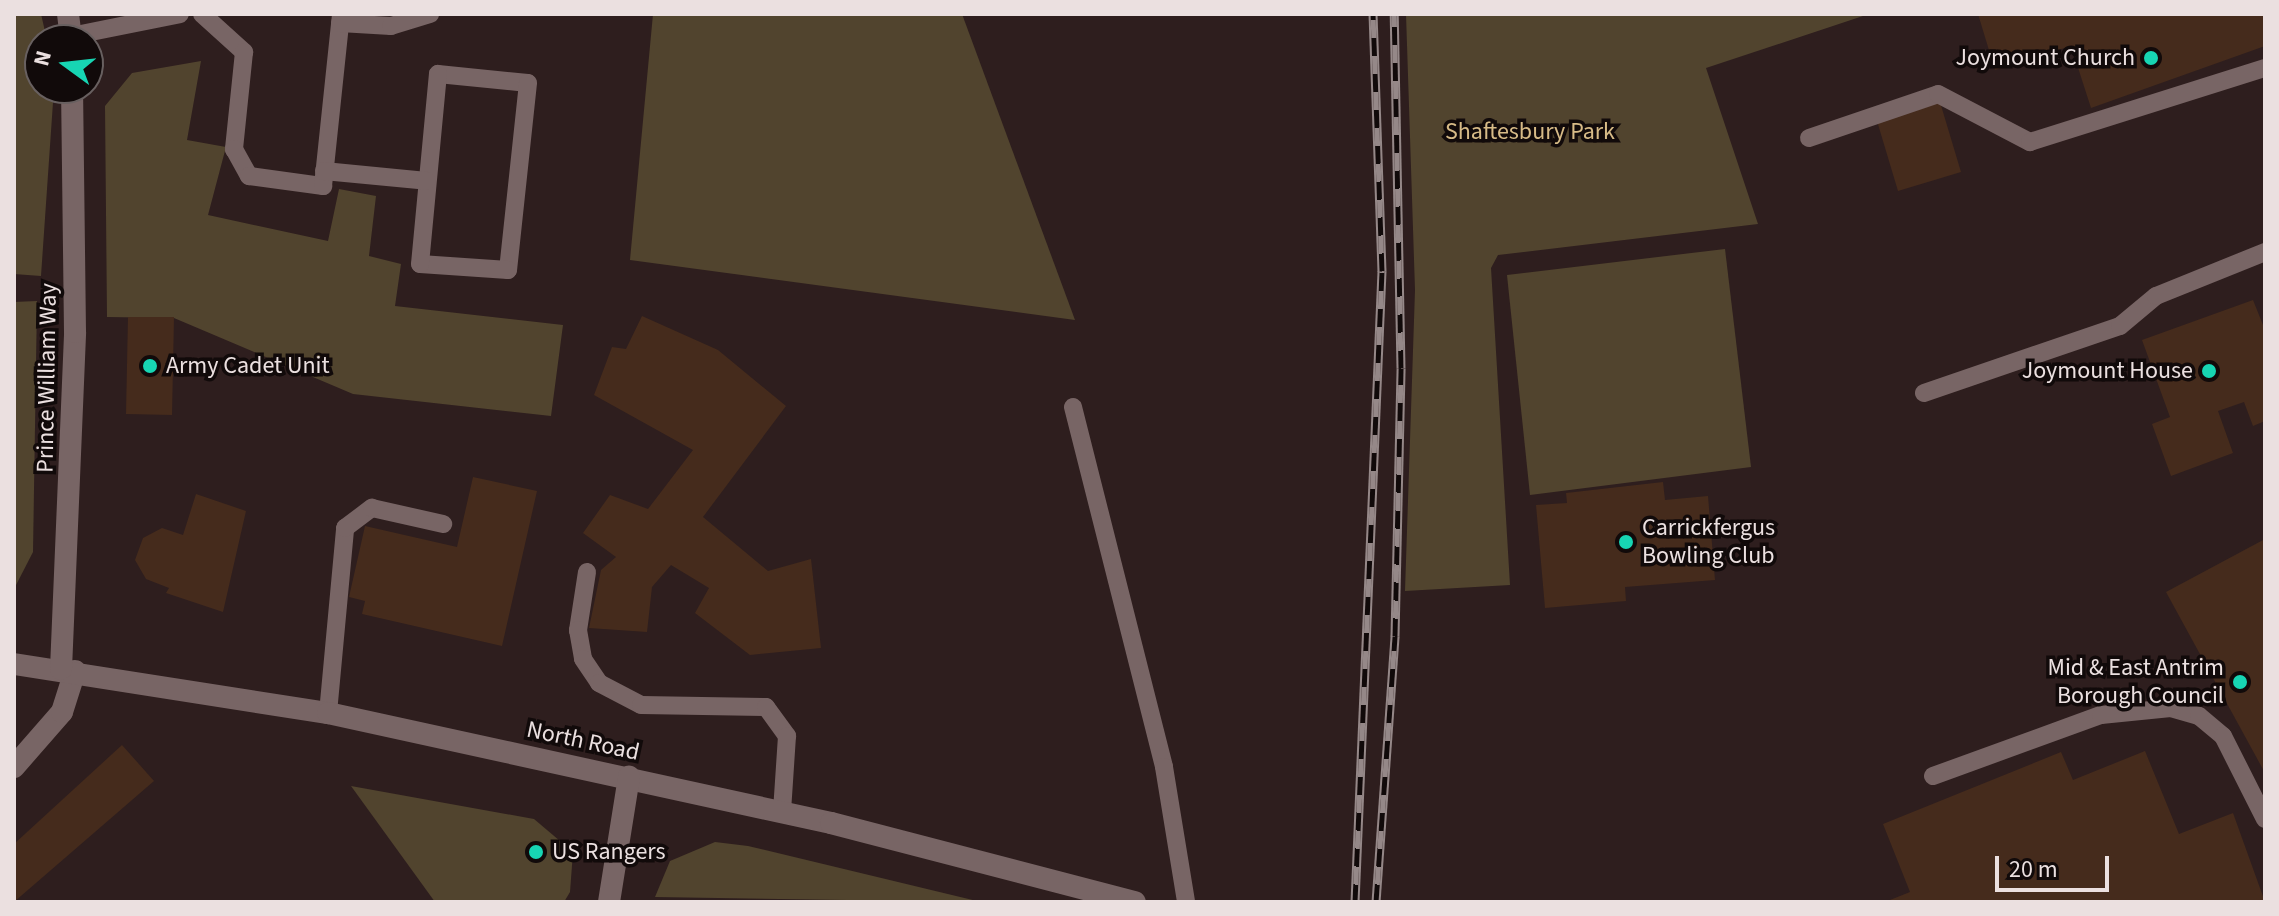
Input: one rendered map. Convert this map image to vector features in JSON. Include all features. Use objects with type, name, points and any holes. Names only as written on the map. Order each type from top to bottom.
[{"type":"street","name":"Prince William Way","points":[[14,767],[62,712],[68,670],[75,332],[72,104]]},
{"type":"street","name":"North Road","points":[[14,664],[328,713],[782,811],[1135,902]]},
{"type":"street","points":[[609,902],[629,777]]},
{"type":"lane","points":[[104,25],[180,14]]},
{"type":"lane","points":[[202,14],[244,52],[234,149],[249,176],[323,186],[340,18],[391,26],[430,14]]},
{"type":"lane","points":[[1809,138],[1938,94],[2030,142],[2265,68]]},
{"type":"lane","points":[[438,74],[528,83],[508,270],[420,264],[427,181],[438,74]]},
{"type":"lane","points":[[324,171],[427,181]]},
{"type":"lane","points":[[1924,393],[2120,326],[2156,296],[2265,252]]},
{"type":"lane","points":[[1073,407],[1164,767],[1186,902]]},
{"type":"lane","points":[[328,713],[345,528],[372,508],[443,524]]},
{"type":"lane","points":[[587,572],[578,630],[583,659],[599,683],[641,705],[766,707],[787,736],[782,811]]},
{"type":"lane","points":[[1933,776],[2101,715],[2171,708],[2199,716],[2223,736],[2265,819]]},
{"type":"green space","points":[[14,14],[41,14],[43,24],[24,24],[24,104],[53,104],[41,276],[14,274]]},
{"type":"green space","points":[[653,14],[962,14],[1075,320],[630,260]]},
{"type":"green space","name":"Shaftesbury Park","points":[[1406,14],[1869,14],[1706,68],[1758,224],[1498,255],[1491,268],[1510,585],[1405,591],[1415,290]]},
{"type":"green space","points":[[201,61],[187,140],[226,147],[208,215],[328,241],[339,189],[376,196],[369,256],[401,264],[395,306],[563,325],[551,416],[353,394],[174,318],[107,317],[105,106],[132,73]]},
{"type":"green space","points":[[1725,249],[1751,467],[1530,495],[1507,275]]},
{"type":"green space","points":[[37,301],[33,552],[14,589],[14,302]]},
{"type":"green space","points":[[351,786],[534,819],[573,852],[570,892],[564,902],[435,902]]},
{"type":"green space","points":[[715,842],[748,846],[981,902],[655,897],[670,861]]},
{"type":"building","name":"Joymount Church","points":[[1978,14],[2265,14],[2265,46],[2091,108],[2071,46],[1995,70]]},
{"type":"building","points":[[1940,102],[1961,172],[1898,191],[1877,121]]},
{"type":"building","name":"Joymount House","points":[[2253,300],[2265,330],[2265,421],[2253,426],[2244,402],[2218,411],[2233,453],[2171,476],[2152,424],[2170,417],[2142,340]]},
{"type":"building","points":[[642,316],[718,350],[786,406],[703,517],[768,571],[811,559],[821,648],[750,655],[695,613],[709,588],[671,565],[652,587],[647,632],[589,628],[601,570],[616,557],[583,533],[610,495],[648,509],[693,450],[594,395],[612,347],[626,349]]},
{"type":"building","name":"Army Cadet Unit","points":[[128,317],[174,317],[172,415],[126,414]]},
{"type":"building","points":[[473,477],[537,491],[502,646],[362,614],[365,601],[349,597],[365,526],[457,547]]},
{"type":"building","name":"Carrickfergus Bowling Club","points":[[1663,482],[1665,500],[1708,496],[1715,580],[1625,587],[1626,601],[1545,608],[1536,505],[1567,503],[1566,493]]},
{"type":"building","points":[[196,494],[246,511],[223,612],[166,593],[169,588],[146,579],[135,560],[143,538],[162,528],[183,535]]},
{"type":"building","name":"Mid & East Antrim Borough Council","points":[[2265,539],[2265,773],[2166,592]]},
{"type":"building","points":[[122,745],[154,781],[14,902],[14,844]]},
{"type":"building","points":[[2145,751],[2179,834],[2233,813],[2265,902],[1885,902],[1910,892],[1883,824],[2061,752],[2073,780]]},
{"type":"railway","points":[[1355,902],[1382,271],[1373,14]]},
{"type":"railway","points":[[1376,902],[1395,636],[1401,368],[1394,14]]},
{"type":"place","name":"Joymount Church","points":[[2151,58]]},
{"type":"place","name":"Army Cadet Unit","points":[[150,366]]},
{"type":"place","name":"Joymount House","points":[[2209,371]]},
{"type":"place","name":"Carrickfergus Bowling Club","points":[[1626,542]]},
{"type":"place","name":"Mid & East Antrim Borough Council","points":[[2240,682]]},
{"type":"place","name":"US Rangers","points":[[536,852]]}]
